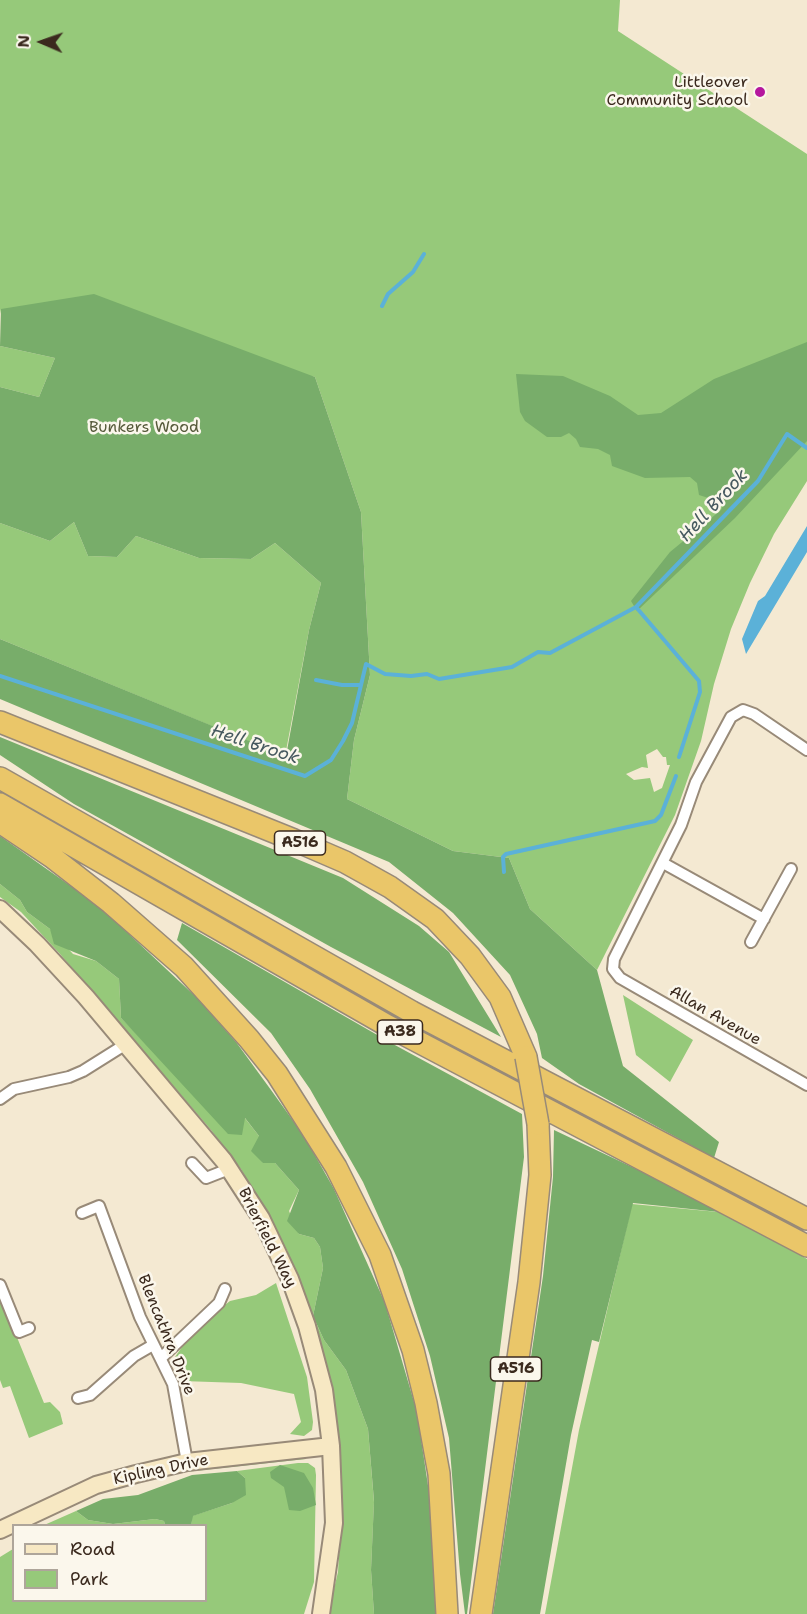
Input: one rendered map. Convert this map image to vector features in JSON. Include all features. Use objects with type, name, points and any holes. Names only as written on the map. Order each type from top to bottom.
[{"type":"highway","name":"A516","points":[[0,722],[345,862],[390,887],[435,919],[480,969],[510,1016],[526,1057],[538,1124],[540,1175],[530,1271],[481,1614]]},
{"type":"highway","name":"A38","points":[[0,778],[412,1012],[807,1219]]},
{"type":"highway","name":"A38","points":[[0,804],[388,1026],[807,1246]]},
{"type":"highway","points":[[0,822],[52,857],[111,903],[184,967],[249,1039],[277,1074],[336,1167],[380,1255],[413,1350],[426,1403],[440,1485],[447,1614]]},
{"type":"street","points":[[764,919],[663,863],[681,825],[696,782],[731,717],[743,710],[769,723],[807,750]]},
{"type":"street","name":"Allan Avenue","points":[[663,863],[614,959],[613,969],[620,978],[807,1084]]},
{"type":"street","points":[[750,942],[791,869]]},
{"type":"street","name":"Brierfield Way","points":[[0,909],[60,969],[126,1044],[229,1169],[261,1218],[290,1279],[324,1390],[331,1446],[334,1523],[321,1614]]},
{"type":"street","points":[[0,1099],[14,1089],[69,1077],[112,1055],[126,1044]]},
{"type":"street","points":[[192,1163],[206,1178],[229,1169]]},
{"type":"street","name":"Blencathra Drive","points":[[82,1213],[99,1206],[140,1317],[153,1345],[162,1357],[178,1404],[187,1462]]},
{"type":"street","points":[[0,1285],[19,1332],[29,1328]]},
{"type":"street","points":[[162,1357],[219,1303],[225,1289]]},
{"type":"street","points":[[78,1398],[90,1395],[128,1361],[153,1345]]},
{"type":"street","name":"Kipling Drive","points":[[13,1524],[96,1485],[187,1462],[331,1446]]},
{"type":"green space","points":[[0,0],[620,0],[618,31],[807,154],[807,481],[774,534],[750,583],[731,629],[714,684],[701,741],[675,815],[597,970],[530,909],[509,858],[453,851],[347,799],[354,740],[370,675],[361,512],[315,377],[1,309],[0,314]],"holes":[[[657,749],[663,757],[666,757],[667,765],[670,765],[662,788],[654,792],[650,778],[634,780],[626,774],[642,767],[648,768],[646,755]]]},
{"type":"green space","name":"Bunkers Wood","points":[[94,294],[315,377],[361,512],[370,675],[354,740],[347,799],[453,851],[509,858],[530,909],[597,970],[623,1066],[719,1142],[714,1158],[579,1084],[542,1058],[537,1034],[510,975],[453,913],[389,862],[0,699],[0,639],[286,756],[309,630],[321,583],[275,543],[251,559],[199,558],[136,536],[117,557],[88,556],[74,522],[50,541],[0,523],[0,387],[39,397],[55,358],[0,346],[1,309]]},
{"type":"green space","points":[[807,342],[807,441],[735,518],[637,611],[631,601],[670,552],[721,510],[724,503],[699,495],[697,483],[690,477],[645,478],[612,466],[610,455],[598,449],[580,447],[569,433],[561,437],[547,437],[525,421],[520,412],[516,374],[563,376],[610,396],[638,415],[661,413],[714,379]]},
{"type":"green space","points":[[0,346],[55,358],[39,397],[0,387]]},
{"type":"green space","points":[[74,522],[88,556],[117,557],[136,536],[199,558],[251,559],[275,543],[321,583],[309,630],[285,756],[0,639],[0,523],[50,541]]},
{"type":"green space","points":[[0,737],[343,878],[419,926],[449,952],[501,1037],[331,947],[74,804],[0,755]]},
{"type":"green space","points":[[0,836],[99,906],[196,997],[236,1042],[271,1090],[304,1136],[334,1189],[385,1303],[417,1412],[430,1499],[436,1614],[374,1614],[371,1570],[374,1501],[368,1429],[346,1370],[324,1340],[313,1316],[323,1268],[320,1247],[314,1238],[299,1234],[287,1221],[299,1190],[275,1163],[263,1163],[251,1151],[259,1136],[245,1118],[242,1135],[228,1134],[121,1018],[119,979],[96,961],[54,944],[50,929],[27,912],[20,900],[0,884]]},
{"type":"green space","points":[[0,884],[20,900],[27,912],[50,929],[73,954],[96,961],[119,979],[121,1018],[192,1091],[244,1117],[259,1136],[263,1163],[275,1163],[299,1190],[289,1211],[299,1234],[314,1238],[320,1247],[323,1268],[313,1316],[287,1250],[241,1169],[211,1130],[60,954],[21,912],[0,897]]},
{"type":"green space","points":[[182,923],[393,1044],[522,1114],[524,1157],[467,1614],[465,1614],[460,1574],[449,1438],[430,1356],[402,1269],[363,1182],[310,1089],[271,1033],[177,940]]},
{"type":"green space","points":[[623,995],[693,1040],[670,1082],[636,1055]]},
{"type":"green space","points":[[554,1130],[729,1213],[633,1203],[599,1342],[592,1340],[571,1435],[540,1614],[493,1614],[543,1276],[553,1177]]},
{"type":"green space","points":[[632,1204],[729,1213],[807,1259],[807,1614],[545,1614],[579,1430]]},
{"type":"green space","points":[[276,1283],[307,1377],[313,1422],[312,1430],[304,1436],[290,1434],[301,1422],[294,1394],[241,1383],[182,1381],[177,1369],[175,1357],[191,1334],[230,1301],[256,1295]]},
{"type":"green space","points":[[0,1296],[44,1403],[50,1402],[60,1412],[63,1424],[29,1438],[10,1386],[3,1388],[0,1380]]},
{"type":"green space","points":[[313,1316],[324,1340],[346,1370],[368,1429],[374,1502],[371,1570],[374,1614],[328,1614],[338,1572],[342,1506],[339,1441],[329,1374]]},
{"type":"green space","points":[[306,1457],[306,1459],[185,1472],[192,1469]]},
{"type":"green space","points":[[298,1463],[308,1463],[315,1468],[314,1582],[304,1614],[0,1614],[0,1557],[12,1550],[12,1602],[207,1602],[207,1524],[191,1524],[192,1516],[232,1503],[245,1478],[237,1471]]},
{"type":"green space","points":[[280,1465],[304,1473],[313,1488],[316,1505],[300,1511],[289,1510],[284,1487],[271,1478],[270,1472]]},
{"type":"green space","points":[[237,1471],[245,1478],[246,1495],[232,1503],[193,1516],[191,1524],[165,1524],[164,1521],[155,1519],[113,1524],[88,1520],[76,1511],[103,1499],[138,1495],[192,1475]]},
{"type":"green space","points":[[76,1511],[88,1520],[113,1524],[47,1524]]},
{"type":"green space","points":[[155,1519],[164,1521],[165,1524],[113,1524]]},
{"type":"water","points":[[807,526],[807,552],[746,654],[742,639],[758,601],[765,596]]},
{"type":"waterway","points":[[382,306],[388,294],[413,272],[424,254]]},
{"type":"waterway","name":"Hell Brook","points":[[636,607],[758,481],[787,434],[807,448]]},
{"type":"waterway","name":"Hell Brook","points":[[0,676],[305,776],[331,760],[343,741],[352,723],[366,664],[385,674],[411,676],[427,674],[439,679],[512,667],[538,652],[550,653],[636,607],[699,681],[700,692],[679,757]]},
{"type":"waterway","points":[[316,680],[342,685],[360,685]]},
{"type":"waterway","points":[[504,872],[503,857],[506,854],[655,821],[661,815],[676,776]]},
{"type":"place","name":"Littleover Community School","points":[[760,92]]}]
